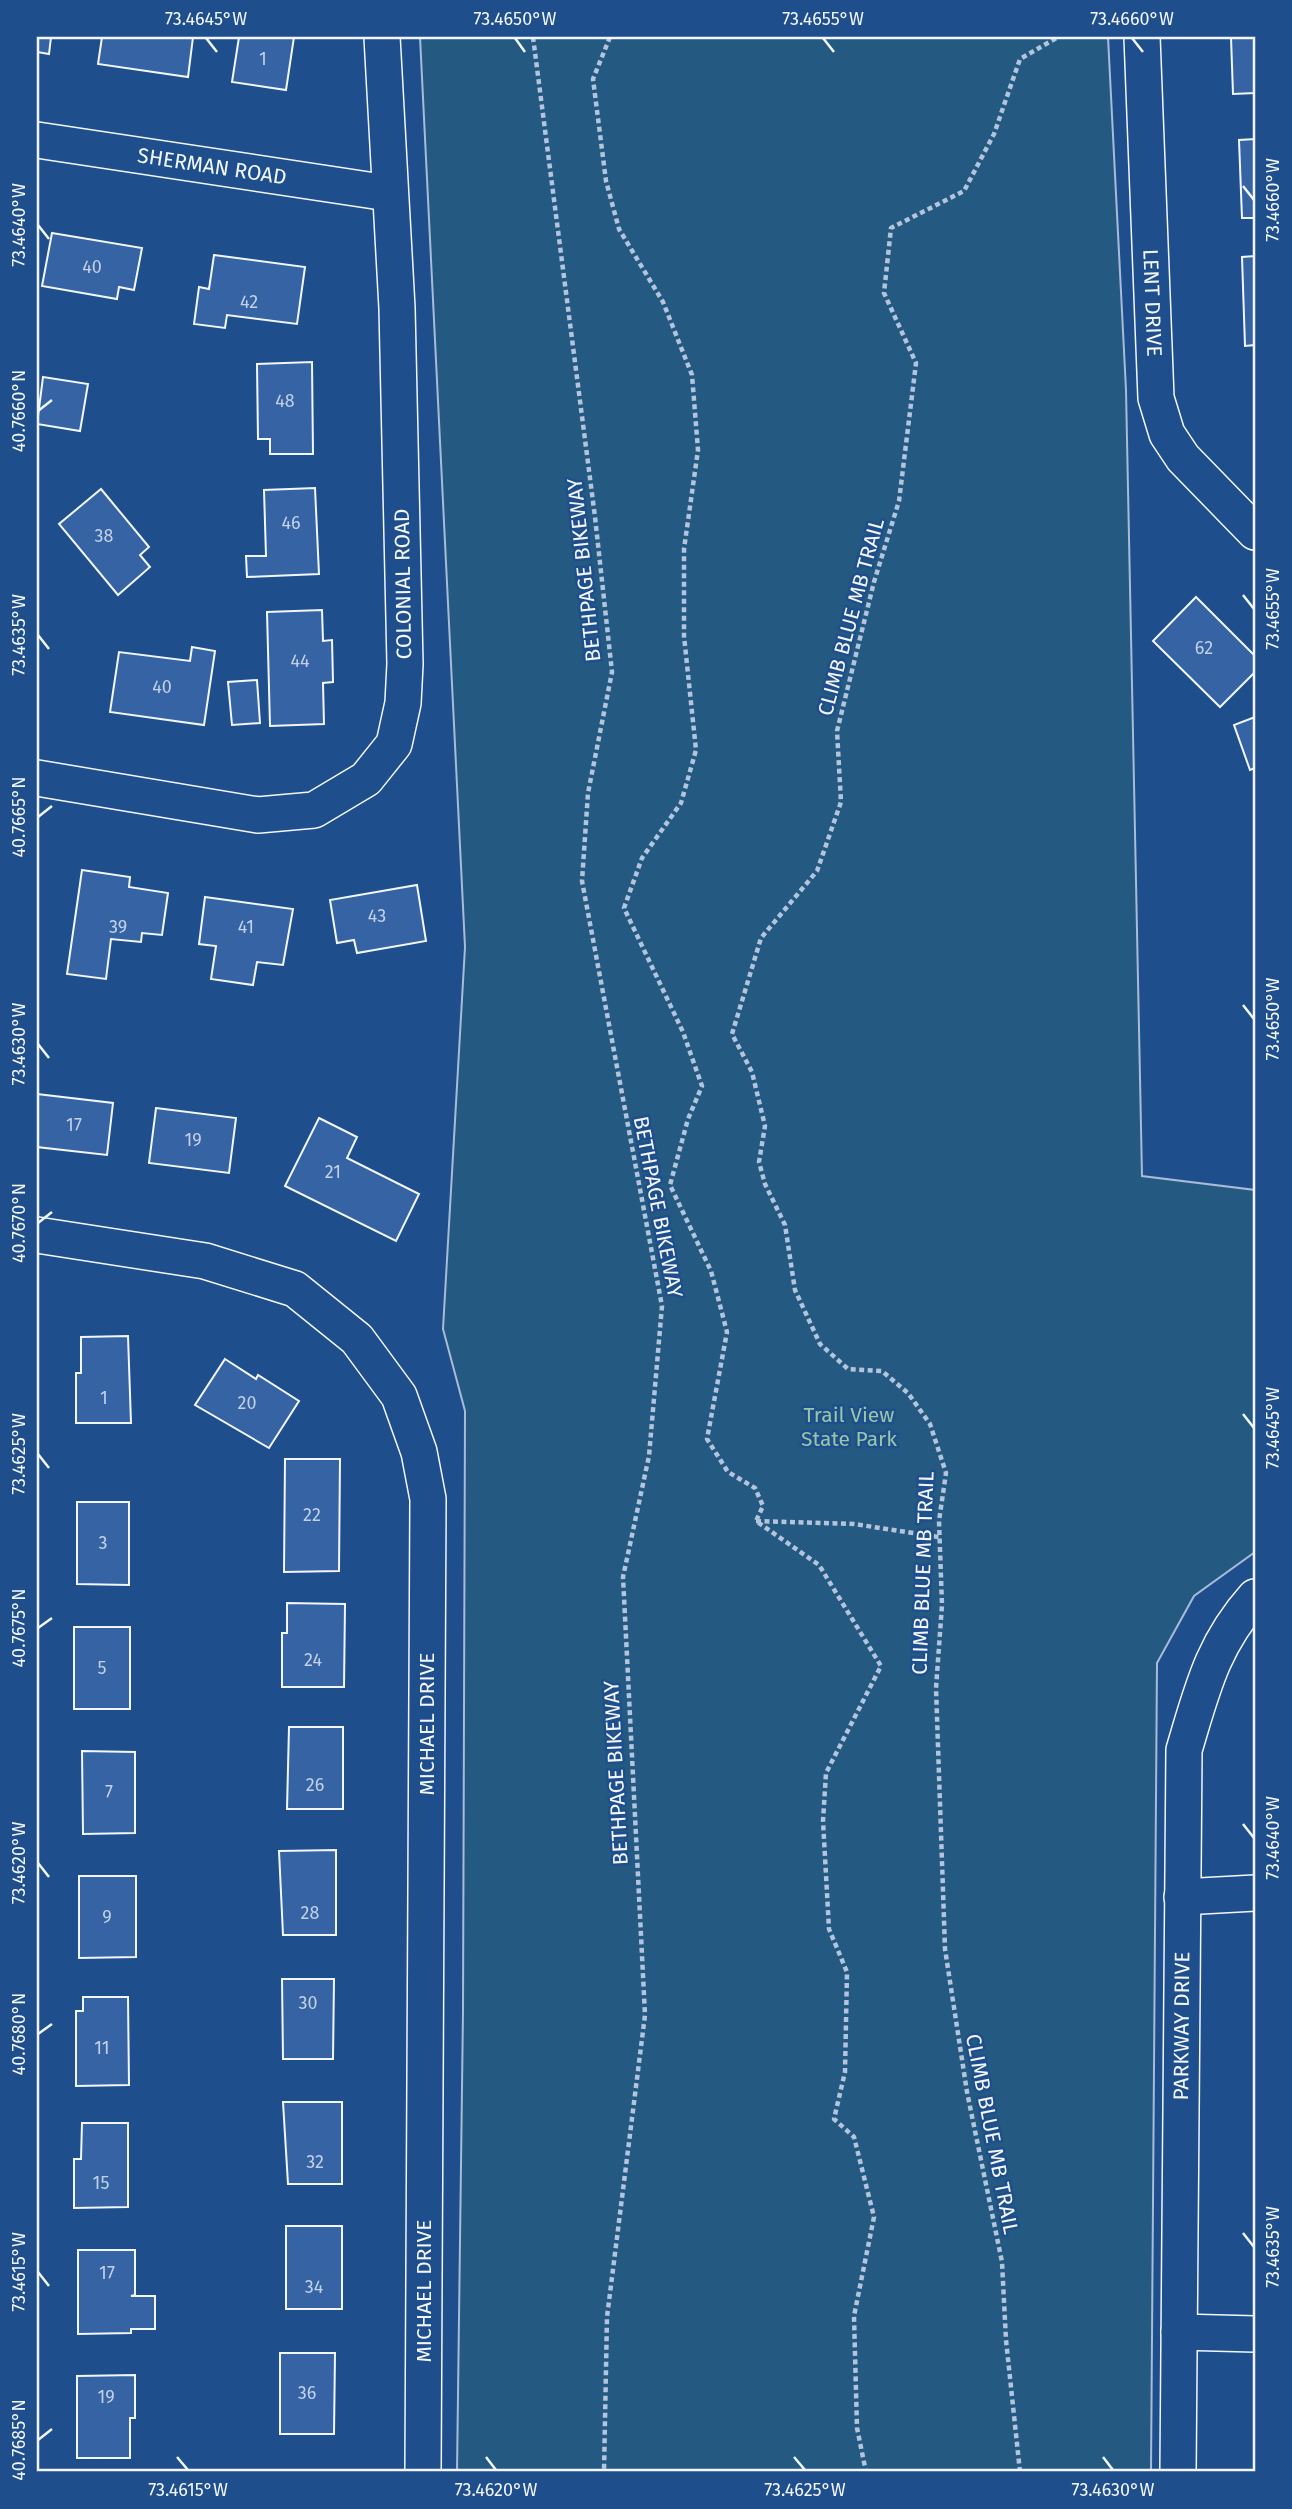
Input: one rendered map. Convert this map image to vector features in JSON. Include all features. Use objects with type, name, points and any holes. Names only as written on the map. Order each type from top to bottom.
[{"type":"street","name":"COLONIAL ROAD","points":[[37,778],[258,815],[314,810],[366,779],[394,744],[403,703],[405,664],[397,308],[388,192],[382,37]]},
{"type":"street","name":"LENT DRIVE","points":[[1142,37],[1156,398],[1167,434],[1183,458],[1255,532]]},
{"type":"street","name":"SHERMAN ROAD","points":[[37,140],[388,192]]},
{"type":"street","name":"MICHAEL DRIVE","points":[[37,1235],[205,1261],[295,1289],[357,1339],[399,1396],[419,1452],[428,1499],[424,2472]]},
{"type":"street","name":"PARKWAY DRIVE","points":[[1178,2472],[1184,1750],[1209,1665],[1255,1597]]},
{"type":"street","points":[[1182,1897],[1255,1894]]},
{"type":"street","points":[[1179,2332],[1255,2334]]},
{"type":"path","name":"BETHPAGE BIKEWAY","points":[[533,37],[595,517],[612,672],[588,793],[582,881],[662,1306],[649,1456],[623,1577],[646,2015],[607,2317],[604,2472]]},
{"type":"path","points":[[610,37],[593,79],[606,181],[619,229],[663,302],[692,375],[698,450],[684,549],[684,636],[696,750],[681,803],[642,859],[624,908],[683,1032],[702,1086],[688,1119],[670,1185],[711,1270],[727,1332],[707,1438],[728,1472],[755,1488],[763,1506],[756,1521]]},
{"type":"path","name":"CLIMB BLUE MB TRAIL","points":[[1020,2472],[1006,2340],[1002,2262],[965,2080],[945,1949],[936,1712],[942,1605],[939,1537],[946,1473],[930,1424],[908,1392],[882,1371],[848,1369],[820,1344],[795,1290],[785,1225],[765,1184],[759,1162],[765,1126],[751,1072],[733,1034],[761,938],[817,872],[841,802],[837,731],[874,582],[899,501],[916,363],[884,293],[891,228],[964,191],[994,134],[1020,59],[1058,37]]},
{"type":"path","points":[[756,1521],[854,1524],[939,1537]]},
{"type":"path","points":[[756,1521],[819,1565],[881,1667],[826,1773],[823,1821],[830,1929],[847,1972],[845,2072],[834,2119],[855,2137],[874,2217],[855,2316],[857,2428],[866,2472]]},
{"type":"green space","name":"Trail View State Park","points":[[420,37],[1108,37],[1126,390],[1142,1176],[1255,1190],[1255,1552],[1194,1596],[1157,1663],[1151,2472],[457,2472],[463,2011],[465,1411],[443,1329],[465,947]]},
{"type":"building","points":[[37,37],[51,37],[49,54],[37,52]]},
{"type":"building","points":[[102,37],[193,37],[188,77],[98,64]]},
{"type":"building","points":[[239,37],[294,37],[286,90],[232,82]]},
{"type":"building","points":[[1231,37],[1255,37],[1255,93],[1233,94]]},
{"type":"building","points":[[1255,139],[1255,218],[1242,218],[1239,140]]},
{"type":"building","points":[[52,233],[142,248],[134,290],[119,287],[117,299],[42,286]]},
{"type":"building","points":[[214,255],[305,267],[297,324],[227,315],[225,328],[194,324],[199,287],[209,289]]},
{"type":"building","points":[[1255,256],[1255,345],[1245,346],[1242,257]]},
{"type":"building","points":[[312,362],[313,454],[270,454],[270,439],[258,439],[257,364]]},
{"type":"building","points":[[43,377],[88,384],[80,431],[37,424]]},
{"type":"building","points":[[315,488],[319,574],[247,577],[246,556],[266,556],[264,490]]},
{"type":"building","points":[[101,489],[149,547],[140,555],[150,567],[118,595],[59,524]]},
{"type":"building","points":[[1196,597],[1255,656],[1255,672],[1220,707],[1153,641]]},
{"type":"building","points":[[322,610],[323,641],[332,640],[333,682],[323,683],[324,724],[270,726],[267,612]]},
{"type":"building","points":[[192,647],[215,651],[204,725],[110,712],[119,652],[190,661]]},
{"type":"building","points":[[257,680],[260,723],[232,725],[228,682]]},
{"type":"building","points":[[1255,717],[1255,768],[1250,770],[1234,725]]},
{"type":"building","points":[[82,870],[130,877],[129,887],[168,893],[162,935],[142,933],[141,942],[111,939],[106,979],[67,974]]},
{"type":"building","points":[[417,885],[426,941],[357,953],[354,940],[337,943],[330,900]]},
{"type":"building","points":[[205,897],[293,909],[283,965],[257,962],[253,985],[211,979],[216,946],[199,944]]},
{"type":"building","points":[[37,1094],[113,1103],[107,1155],[37,1147]]},
{"type":"building","points":[[156,1108],[236,1118],[229,1173],[149,1163]]},
{"type":"building","points":[[319,1118],[357,1137],[347,1158],[419,1194],[396,1241],[285,1186]]},
{"type":"building","points":[[128,1336],[131,1423],[76,1423],[76,1373],[81,1373],[81,1337]]},
{"type":"building","points":[[225,1359],[256,1379],[258,1375],[299,1401],[269,1448],[195,1405]]},
{"type":"building","points":[[285,1459],[340,1459],[339,1571],[284,1572]]},
{"type":"building","points":[[77,1502],[129,1502],[129,1585],[77,1584]]},
{"type":"building","points":[[287,1603],[345,1604],[344,1687],[282,1687],[282,1633],[287,1633]]},
{"type":"building","points":[[74,1627],[130,1627],[130,1709],[74,1709]]},
{"type":"building","points":[[289,1727],[343,1727],[343,1809],[287,1809]]},
{"type":"building","points":[[82,1751],[135,1752],[135,1833],[83,1834]]},
{"type":"building","points":[[336,1850],[336,1935],[283,1935],[279,1851]]},
{"type":"building","points":[[79,1876],[136,1876],[136,1957],[79,1958]]},
{"type":"building","points":[[282,1979],[334,1979],[333,2059],[283,2059]]},
{"type":"building","points":[[83,1997],[128,1997],[129,2085],[76,2086],[76,2011],[83,2011]]},
{"type":"building","points":[[283,2102],[342,2102],[342,2184],[288,2184]]},
{"type":"building","points":[[82,2123],[128,2123],[128,2207],[74,2208],[74,2159],[81,2159]]},
{"type":"building","points":[[286,2226],[342,2226],[342,2309],[286,2309]]},
{"type":"building","points":[[78,2250],[135,2250],[135,2295],[131,2296],[155,2296],[155,2329],[131,2329],[131,2333],[78,2334]]},
{"type":"building","points":[[280,2353],[335,2353],[334,2434],[280,2434]]},
{"type":"building","points":[[135,2375],[135,2418],[130,2418],[130,2458],[77,2458],[77,2376]]}]
